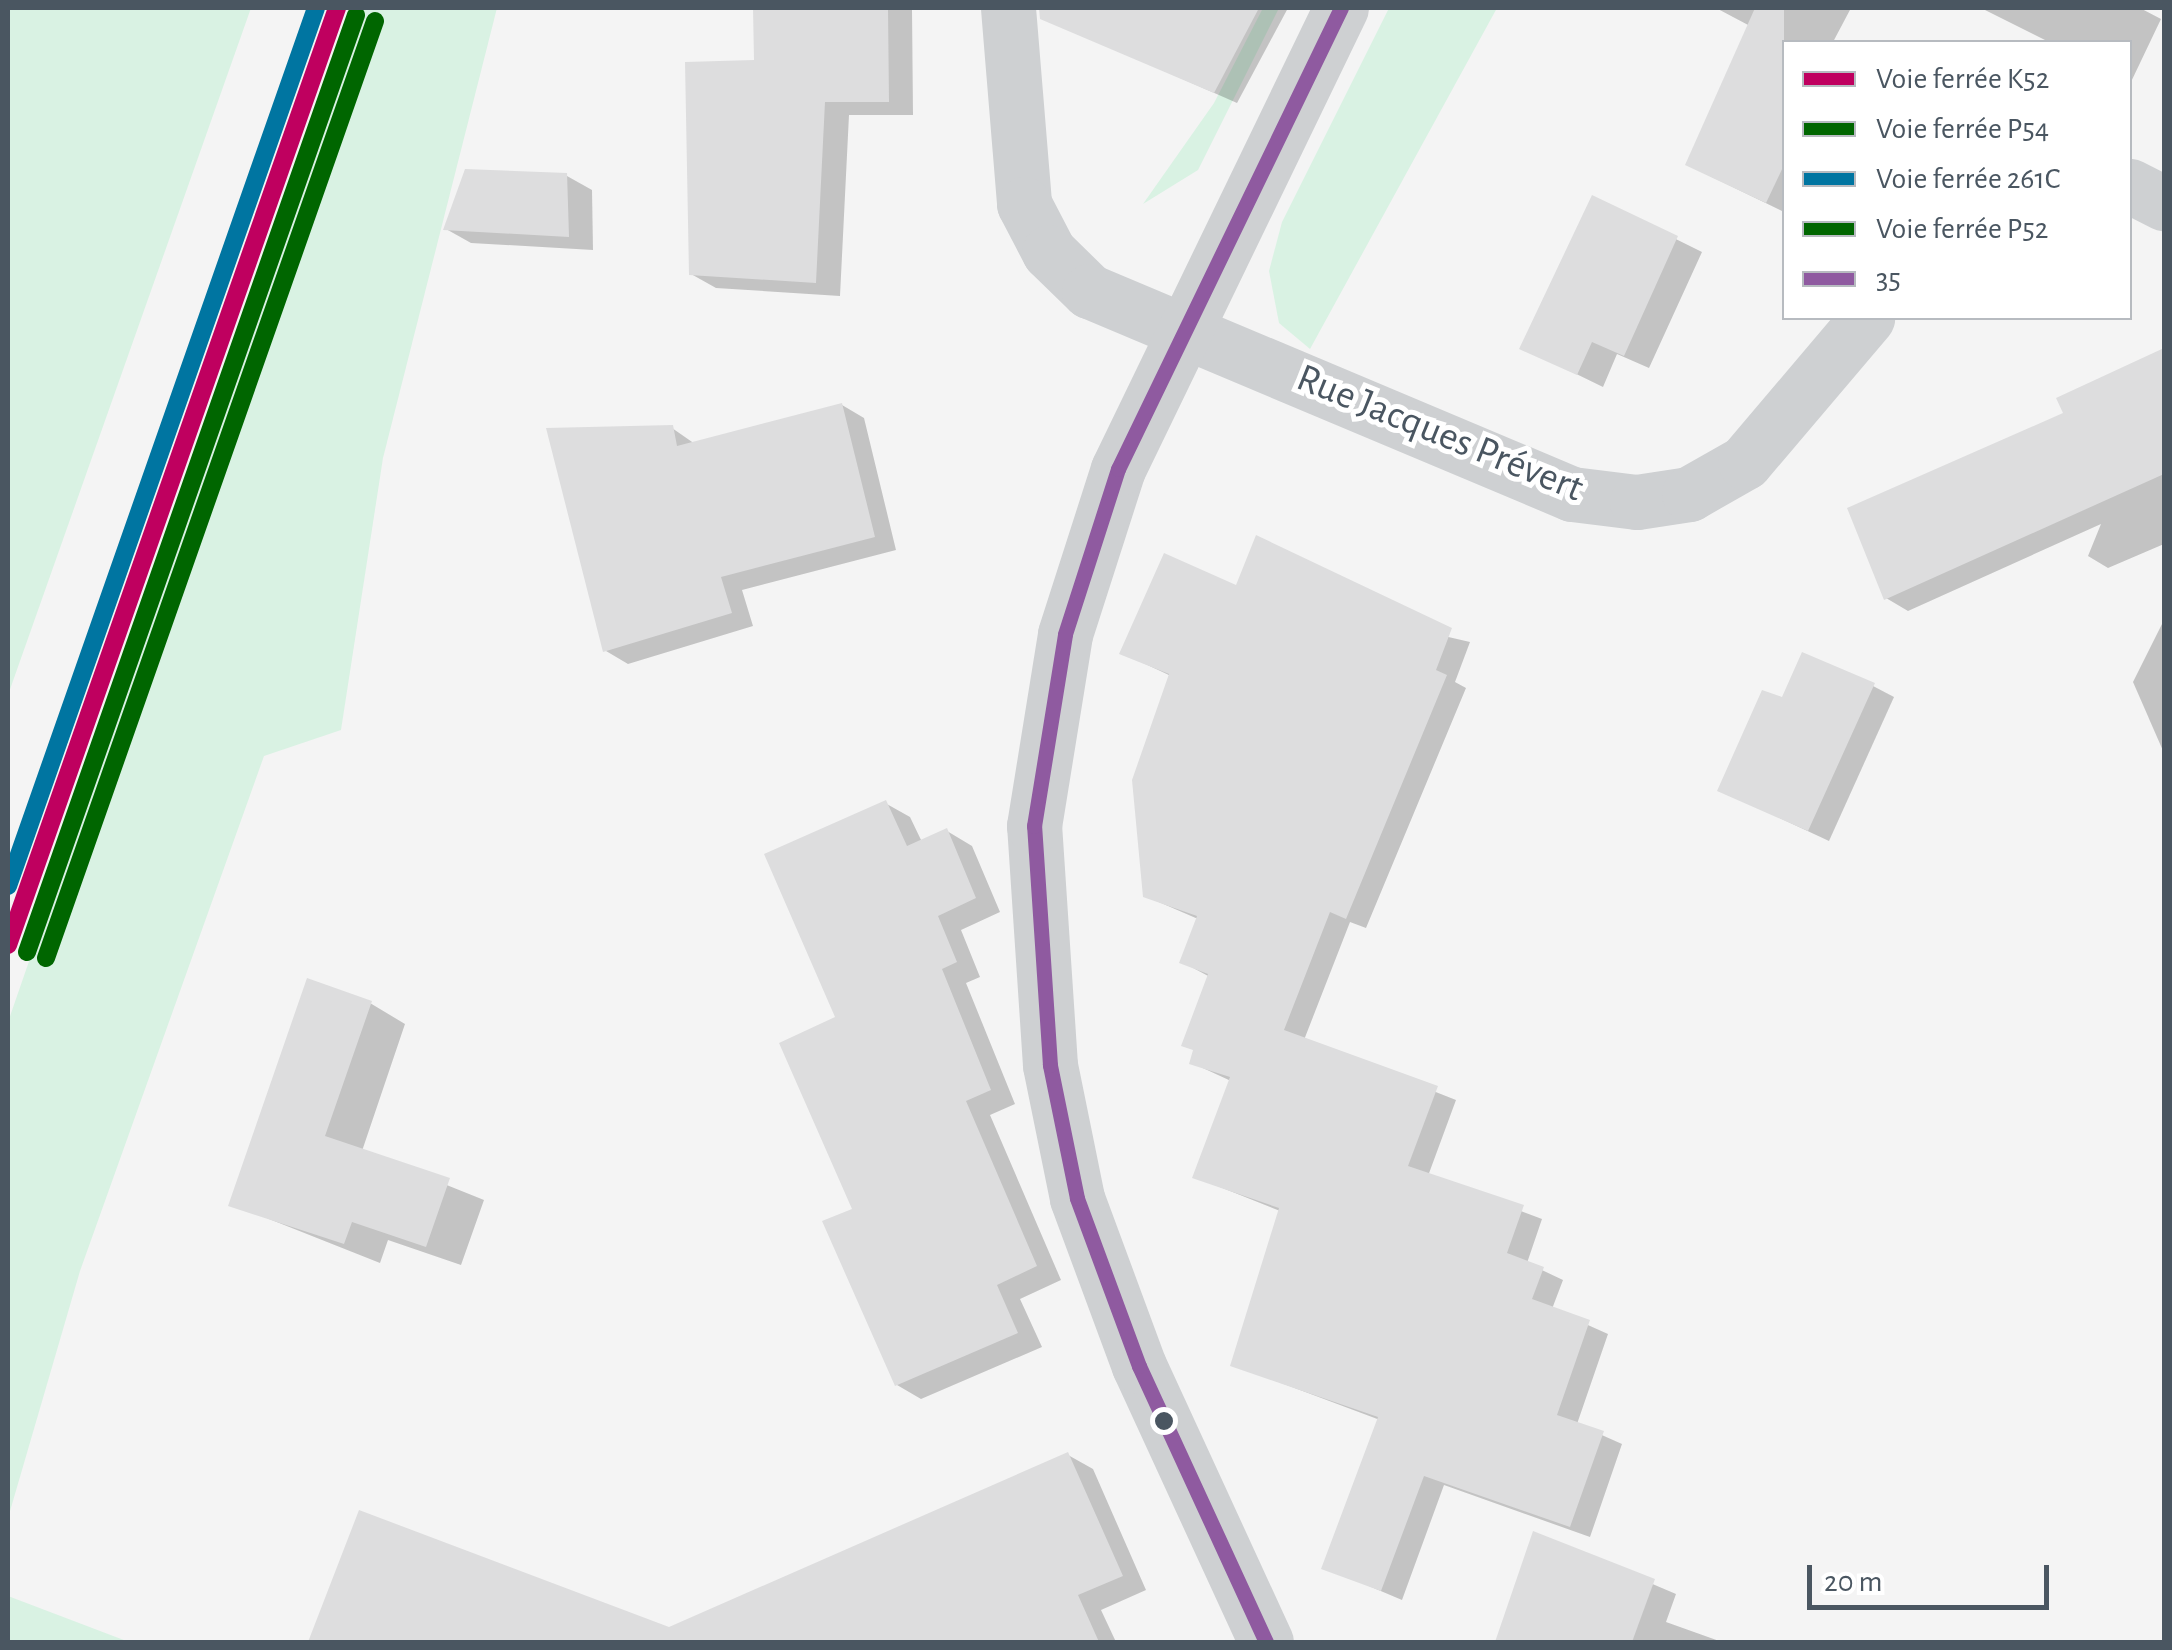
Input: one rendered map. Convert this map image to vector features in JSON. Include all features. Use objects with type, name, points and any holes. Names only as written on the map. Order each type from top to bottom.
[{"type":"street","name":"Rue Jacques Prévert","points":[[1008,8],[1024,204],[1049,252],[1088,291],[1572,494],[1636,502],[1689,494],[1746,462],[1865,320]]},
{"type":"street","points":[[1262,1642],[1138,1366],[1077,1198],[1034,912],[1034,826],[1065,634],[1118,469],[1341,8]]},
{"type":"street","points":[[2132,187],[2164,203]]},
{"type":"green space","points":[[8,8],[251,8],[8,695]]},
{"type":"green space","points":[[359,8],[497,8],[383,458],[341,730],[264,756],[80,1271],[8,1518],[8,1022]]},
{"type":"green space","points":[[1263,8],[1279,8],[1198,170],[1143,204],[1214,103]]},
{"type":"green space","points":[[1389,8],[1497,8],[1310,349],[1279,323],[1269,271],[1282,222]]},
{"type":"green space","points":[[8,1596],[129,1642],[8,1642]]},
{"type":"building","points":[[753,8],[888,8],[889,102],[825,102],[816,283],[689,275],[685,62],[754,60]]},
{"type":"building","points":[[1039,8],[1259,8],[1214,93],[1040,19]]},
{"type":"building","points":[[1755,8],[1784,8],[1782,169],[1766,203],[1685,165]]},
{"type":"building","points":[[465,169],[567,173],[569,237],[443,230]]},
{"type":"building","points":[[1592,195],[1678,236],[1624,356],[1592,342],[1577,375],[1519,349]]},
{"type":"building","points":[[2164,348],[2164,474],[1884,600],[1847,508],[2063,413],[2056,398]]},
{"type":"building","points":[[842,403],[875,537],[721,577],[732,613],[603,652],[546,428],[673,425],[677,446]]},
{"type":"building","points":[[1256,535],[1452,628],[1436,670],[1447,675],[1346,919],[1330,912],[1284,1030],[1438,1086],[1408,1166],[1524,1205],[1507,1253],[1544,1267],[1532,1299],[1590,1320],[1557,1415],[1604,1431],[1570,1527],[1424,1476],[1381,1591],[1321,1569],[1378,1417],[1230,1366],[1279,1208],[1192,1178],[1230,1077],[1189,1064],[1193,1050],[1181,1046],[1208,974],[1179,963],[1197,916],[1143,897],[1132,780],[1169,674],[1119,654],[1164,553],[1236,585]]},
{"type":"building","points":[[1802,652],[1875,683],[1808,831],[1717,791],[1762,690],[1782,697]]},
{"type":"building","points":[[886,800],[907,846],[947,828],[976,898],[938,916],[957,962],[942,969],[991,1090],[966,1101],[1037,1266],[997,1285],[1018,1333],[895,1386],[822,1221],[852,1209],[779,1043],[835,1017],[764,854]]},
{"type":"building","points":[[307,978],[372,1001],[325,1136],[450,1178],[426,1247],[352,1222],[344,1244],[228,1206]]},
{"type":"building","points":[[1068,1452],[1123,1576],[1078,1595],[1099,1642],[308,1642],[359,1510],[669,1627]]},
{"type":"building","points":[[1533,1531],[1655,1579],[1632,1642],[1495,1642]]},
{"type":"rail line","name":"261C","points":[[8,886],[316,8]]},
{"type":"rail line","name":"K52","points":[[8,945],[337,8]]},
{"type":"rail line","name":"P54","points":[[27,952],[356,15]]},
{"type":"rail line","name":"P52","points":[[46,958],[375,21]]},
{"type":"transit line","name":"35","points":[[1266,1642],[1139,1366],[1077,1198],[1050,1065],[1034,826],[1065,634],[1118,469],[1341,8]]}]
